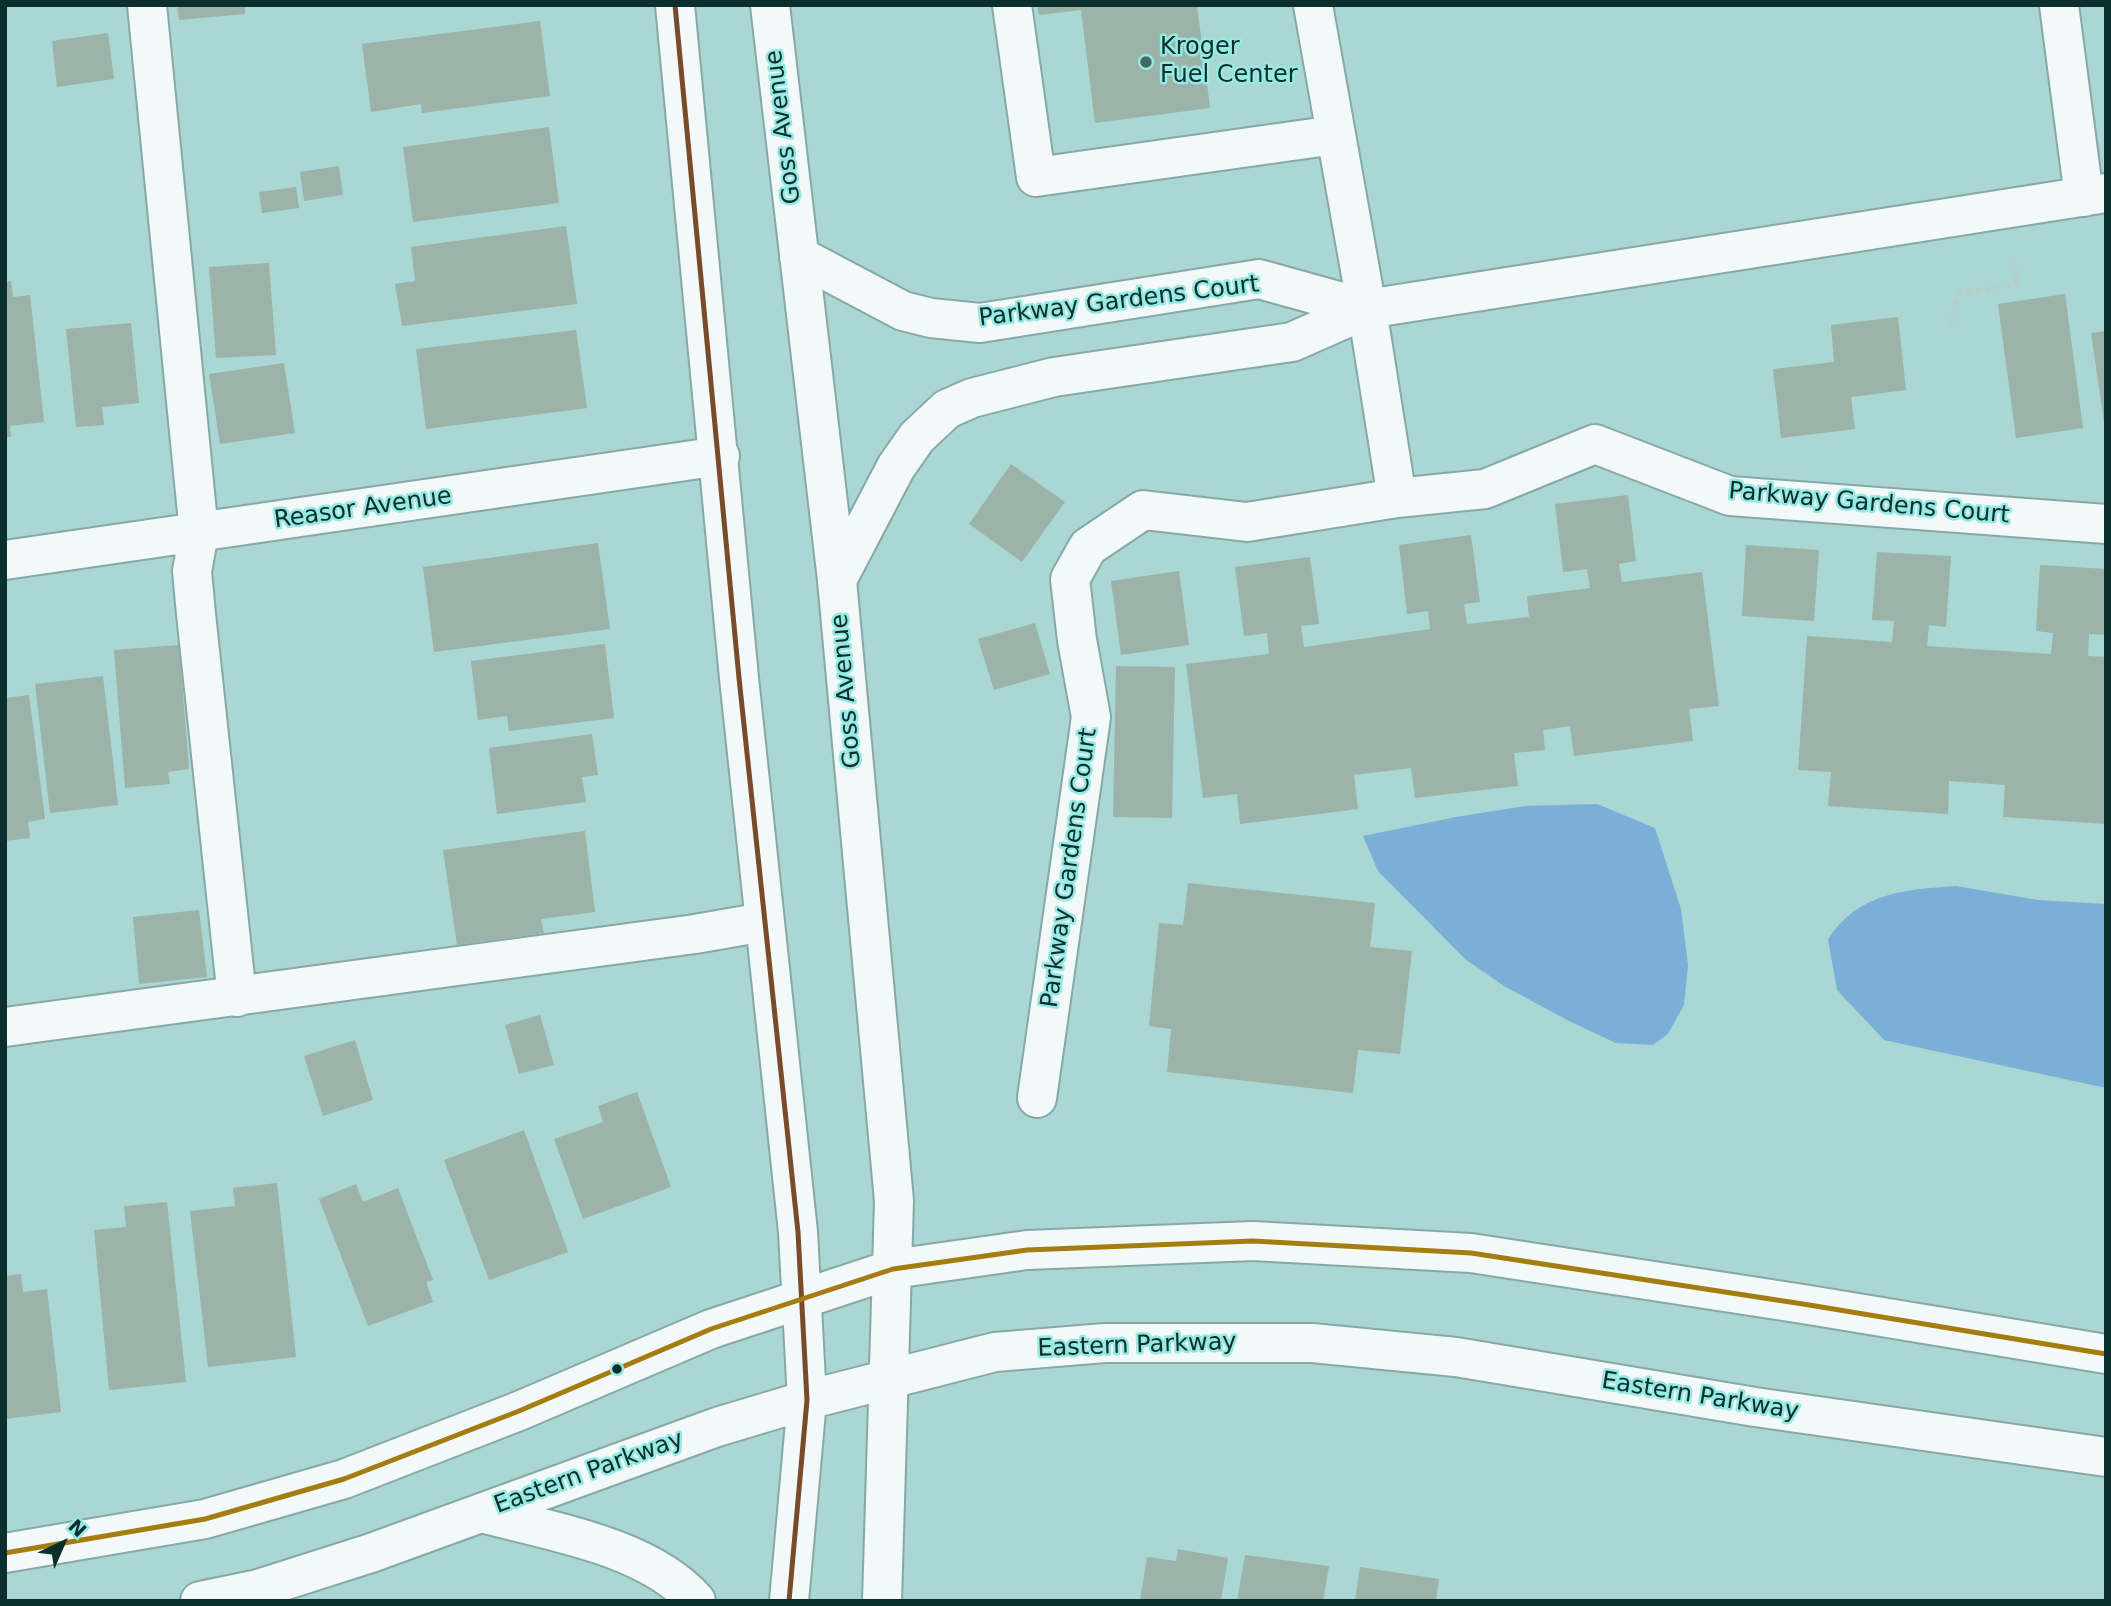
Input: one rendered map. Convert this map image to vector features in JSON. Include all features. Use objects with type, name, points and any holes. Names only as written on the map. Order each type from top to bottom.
[{"type":"main road","points":[[147,5],[199,533],[192,571],[237,997]]},
{"type":"main road","points":[[675,5],[764,922],[798,1232],[807,1400],[789,1601]]},
{"type":"main road","name":"Goss Avenue","points":[[770,5],[836,580],[894,1201],[882,1601]]},
{"type":"main road","points":[[1012,5],[1036,177],[1335,135]]},
{"type":"main road","points":[[1312,5],[1367,309],[1397,498]]},
{"type":"main road","points":[[836,580],[896,467],[918,437],[947,408],[972,398],[1054,377],[1292,342],[1367,309],[2095,195],[2059,5]]},
{"type":"main road","name":"Parkway Gardens Court","points":[[799,256],[904,311],[931,318],[980,323],[1259,279],[1367,309]]},
{"type":"main road","name":"Parkway Gardens Court","points":[[1037,1098],[1091,717],[1077,640],[1070,579],[1088,547],[1143,510],[1247,522],[1397,498],[1485,489],[1595,444],[1730,496],[2106,524]]},
{"type":"main road","name":"Reasor Avenue","points":[[5,560],[720,456]]},
{"type":"main road","points":[[5,1027],[695,934],[764,922]]},
{"type":"main road","points":[[5,1553],[205,1519],[344,1479],[519,1410],[711,1329],[893,1269],[1027,1250],[1253,1241],[1471,1254],[1803,1304],[2106,1354]]},
{"type":"main road","name":"Eastern Parkway","points":[[200,1601],[258,1589],[371,1553],[716,1427],[807,1400],[996,1352],[1105,1343],[1312,1343],[1456,1357],[1755,1407],[2106,1457]]},
{"type":"main road","points":[[481,1513],[606,1546],[667,1574],[696,1601]]},
{"type":"path","points":[[1951,324],[1958,293],[2017,285],[2010,208]]},
{"type":"water","points":[[1597,804],[1655,828],[1681,909],[1688,965],[1684,1005],[1668,1034],[1653,1045],[1616,1043],[1504,986],[1465,959],[1378,871],[1363,836],[1525,806]]},
{"type":"water","points":[[1956,886],[2038,900],[2106,904],[2106,1088],[1884,1040],[1837,990],[1828,939],[1840,923],[1854,911],[1884,896],[1918,889]]},
{"type":"building","points":[[177,5],[245,5],[245,14],[179,20]]},
{"type":"building","name":"Kroger Fuel Center","points":[[1037,5],[1197,5],[1210,108],[1095,123],[1081,10],[1039,15]]},
{"type":"building","points":[[540,21],[550,96],[422,113],[421,104],[371,112],[362,44]]},
{"type":"building","points":[[108,33],[114,79],[57,87],[52,41]]},
{"type":"building","points":[[549,127],[559,203],[413,222],[403,147]]},
{"type":"building","points":[[339,166],[343,195],[304,201],[300,172]]},
{"type":"building","points":[[296,187],[299,208],[262,213],[259,192]]},
{"type":"building","points":[[566,226],[577,304],[402,326],[395,284],[415,281],[411,247]]},
{"type":"building","points":[[269,263],[276,355],[216,358],[209,267]]},
{"type":"building","points":[[11,281],[13,297],[30,295],[44,422],[10,426],[11,437],[5,437],[5,282]]},
{"type":"building","points":[[2065,294],[2083,428],[2016,438],[1998,304]]},
{"type":"building","points":[[1898,317],[1906,390],[1851,397],[1855,429],[1781,438],[1773,369],[1834,362],[1831,325]]},
{"type":"building","points":[[131,323],[139,403],[102,407],[104,425],[76,427],[66,329]]},
{"type":"building","points":[[576,330],[587,408],[426,429],[416,349]]},
{"type":"building","points":[[2106,331],[2106,422],[2104,422],[2091,333]]},
{"type":"building","points":[[284,363],[295,433],[220,444],[209,374]]},
{"type":"building","points":[[1011,464],[1065,502],[1022,562],[969,524]]},
{"type":"building","points":[[1628,495],[1636,561],[1619,564],[1622,582],[1702,572],[1719,706],[1689,709],[1693,741],[1574,756],[1570,726],[1543,730],[1545,750],[1514,753],[1518,786],[1415,798],[1411,768],[1354,775],[1358,809],[1240,824],[1237,794],[1203,798],[1186,664],[1269,654],[1267,633],[1244,636],[1235,567],[1310,557],[1319,624],[1301,626],[1304,647],[1430,629],[1428,611],[1407,614],[1399,545],[1471,535],[1480,602],[1464,604],[1467,624],[1529,617],[1527,596],[1590,588],[1587,569],[1563,572],[1555,504]]},
{"type":"building","points":[[598,543],[610,629],[434,652],[423,567]]},
{"type":"building","points":[[1746,545],[1819,550],[1814,621],[1742,616]]},
{"type":"building","points":[[1877,552],[1951,556],[1946,627],[1929,625],[1927,646],[2051,654],[2053,633],[2036,631],[2040,565],[2106,569],[2106,635],[2089,634],[2088,656],[2106,657],[2106,824],[2003,817],[2005,785],[1949,781],[1948,814],[1828,806],[1831,772],[1798,770],[1807,636],[1892,642],[1894,621],[1872,620]]},
{"type":"building","points":[[1179,571],[1189,645],[1121,655],[1111,581]]},
{"type":"building","points":[[1035,623],[1050,674],[994,690],[978,639]]},
{"type":"building","points":[[605,644],[614,718],[509,731],[507,716],[478,720],[471,661]]},
{"type":"building","points":[[179,645],[189,769],[168,772],[170,784],[125,788],[114,650]]},
{"type":"building","points":[[1116,666],[1175,667],[1172,818],[1113,817]]},
{"type":"building","points":[[103,676],[118,805],[50,813],[35,684]]},
{"type":"building","points":[[29,695],[45,819],[28,822],[30,838],[5,841],[5,698]]},
{"type":"building","points":[[592,734],[598,775],[582,777],[586,802],[497,814],[489,748]]},
{"type":"building","points":[[585,831],[595,912],[541,919],[544,933],[457,945],[443,850]]},
{"type":"building","points":[[1188,883],[1375,903],[1370,947],[1412,951],[1400,1054],[1358,1050],[1353,1093],[1167,1072],[1171,1029],[1149,1026],[1159,923],[1183,925]]},
{"type":"building","points":[[199,910],[207,977],[139,984],[133,917]]},
{"type":"building","points":[[540,1015],[554,1065],[519,1074],[505,1025]]},
{"type":"building","points":[[355,1040],[373,1100],[323,1116],[304,1056]]},
{"type":"building","points":[[637,1092],[671,1187],[583,1219],[554,1139],[603,1122],[598,1106]]},
{"type":"building","points":[[524,1130],[568,1252],[489,1280],[444,1160]]},
{"type":"building","points":[[277,1183],[296,1357],[208,1367],[190,1211],[235,1206],[233,1188]]},
{"type":"building","points":[[356,1184],[363,1202],[398,1188],[433,1280],[426,1282],[433,1302],[368,1326],[319,1199]]},
{"type":"building","points":[[167,1202],[186,1382],[109,1390],[94,1230],[126,1227],[124,1206]]},
{"type":"building","points":[[21,1274],[23,1292],[47,1289],[61,1412],[5,1419],[5,1276]]},
{"type":"building","points":[[1178,1549],[1228,1558],[1221,1601],[1140,1601],[1147,1557],[1176,1561]]},
{"type":"building","points":[[1245,1555],[1329,1566],[1323,1601],[1237,1601]]},
{"type":"building","points":[[1360,1567],[1439,1579],[1436,1601],[1355,1601]]},
{"type":"transit line","points":[[675,5],[739,678],[798,1232],[807,1400],[789,1601]]},
{"type":"transit line","points":[[5,1553],[205,1519],[344,1479],[519,1411],[711,1329],[893,1269],[1027,1250],[1253,1241],[1471,1253],[2106,1354]]},
{"type":"place","name":"Kroger Fuel Center","points":[[1146,62]]}]
